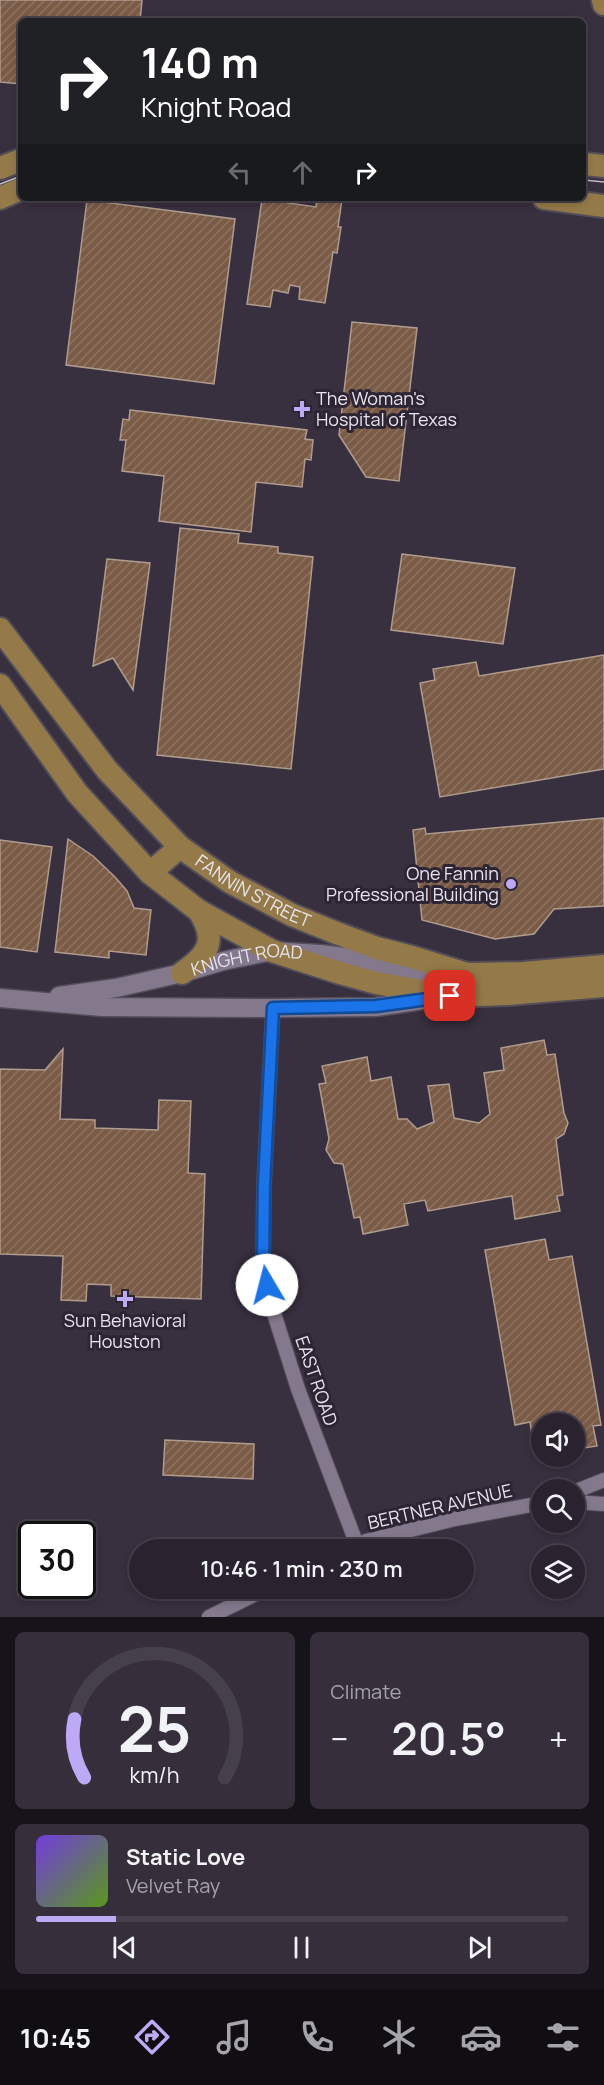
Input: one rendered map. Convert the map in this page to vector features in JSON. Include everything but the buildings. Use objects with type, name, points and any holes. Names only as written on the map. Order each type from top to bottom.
[{"type":"main road","points":[[0,168],[18,161]]},
{"type":"main road","points":[[586,164],[604,166]]},
{"type":"main road","points":[[0,198],[18,190]]},
{"type":"main road","points":[[566,201],[604,206]]},
{"type":"main road","name":"FANNIN STREET","points":[[0,628],[107,770],[180,847],[230,882],[292,915],[377,948],[467,974],[604,986]]},
{"type":"main road","name":"FANNIN STREET","points":[[0,685],[77,793],[150,873],[199,911],[272,951],[385,985],[450,996],[508,994],[604,966]]},
{"type":"main road","points":[[150,873],[180,847]]},
{"type":"main road","points":[[182,973],[200,961],[206,951],[209,937],[208,925],[199,911]]},
{"type":"street","name":"KNIGHT ROAD","points":[[27,1000],[116,988],[272,951],[353,958],[407,971],[467,974]]},
{"type":"street","name":"KNIGHT ROAD","points":[[0,998],[102,1007],[273,1008],[376,1006],[450,996]]},
{"type":"street","name":"EAST ROAD","points":[[273,1008],[264,1185],[263,1265],[271,1305],[350,1539]]},
{"type":"street","points":[[585,1488],[604,1480]]},
{"type":"street","points":[[585,1503],[604,1504]]},
{"type":"street","name":"BERTNER AVENUE","points":[[382,1539],[455,1519],[531,1505]]},
{"type":"street","points":[[210,1617],[246,1599]]},
{"type":"tram line","points":[[0,184],[18,177]]},
{"type":"tram line","points":[[586,180],[604,182]]},
{"type":"place","name":"The Woman's Hospital of Texas","points":[[302,409]]},
{"type":"place","name":"One Fannin Professional Building","points":[[511,884]]},
{"type":"place","name":"Sun Behavioral Houston","points":[[125,1299]]},
{"type":"route","points":[[267,1285],[263,1265],[263,1228],[273,1008],[376,1006],[450,996]]}]
